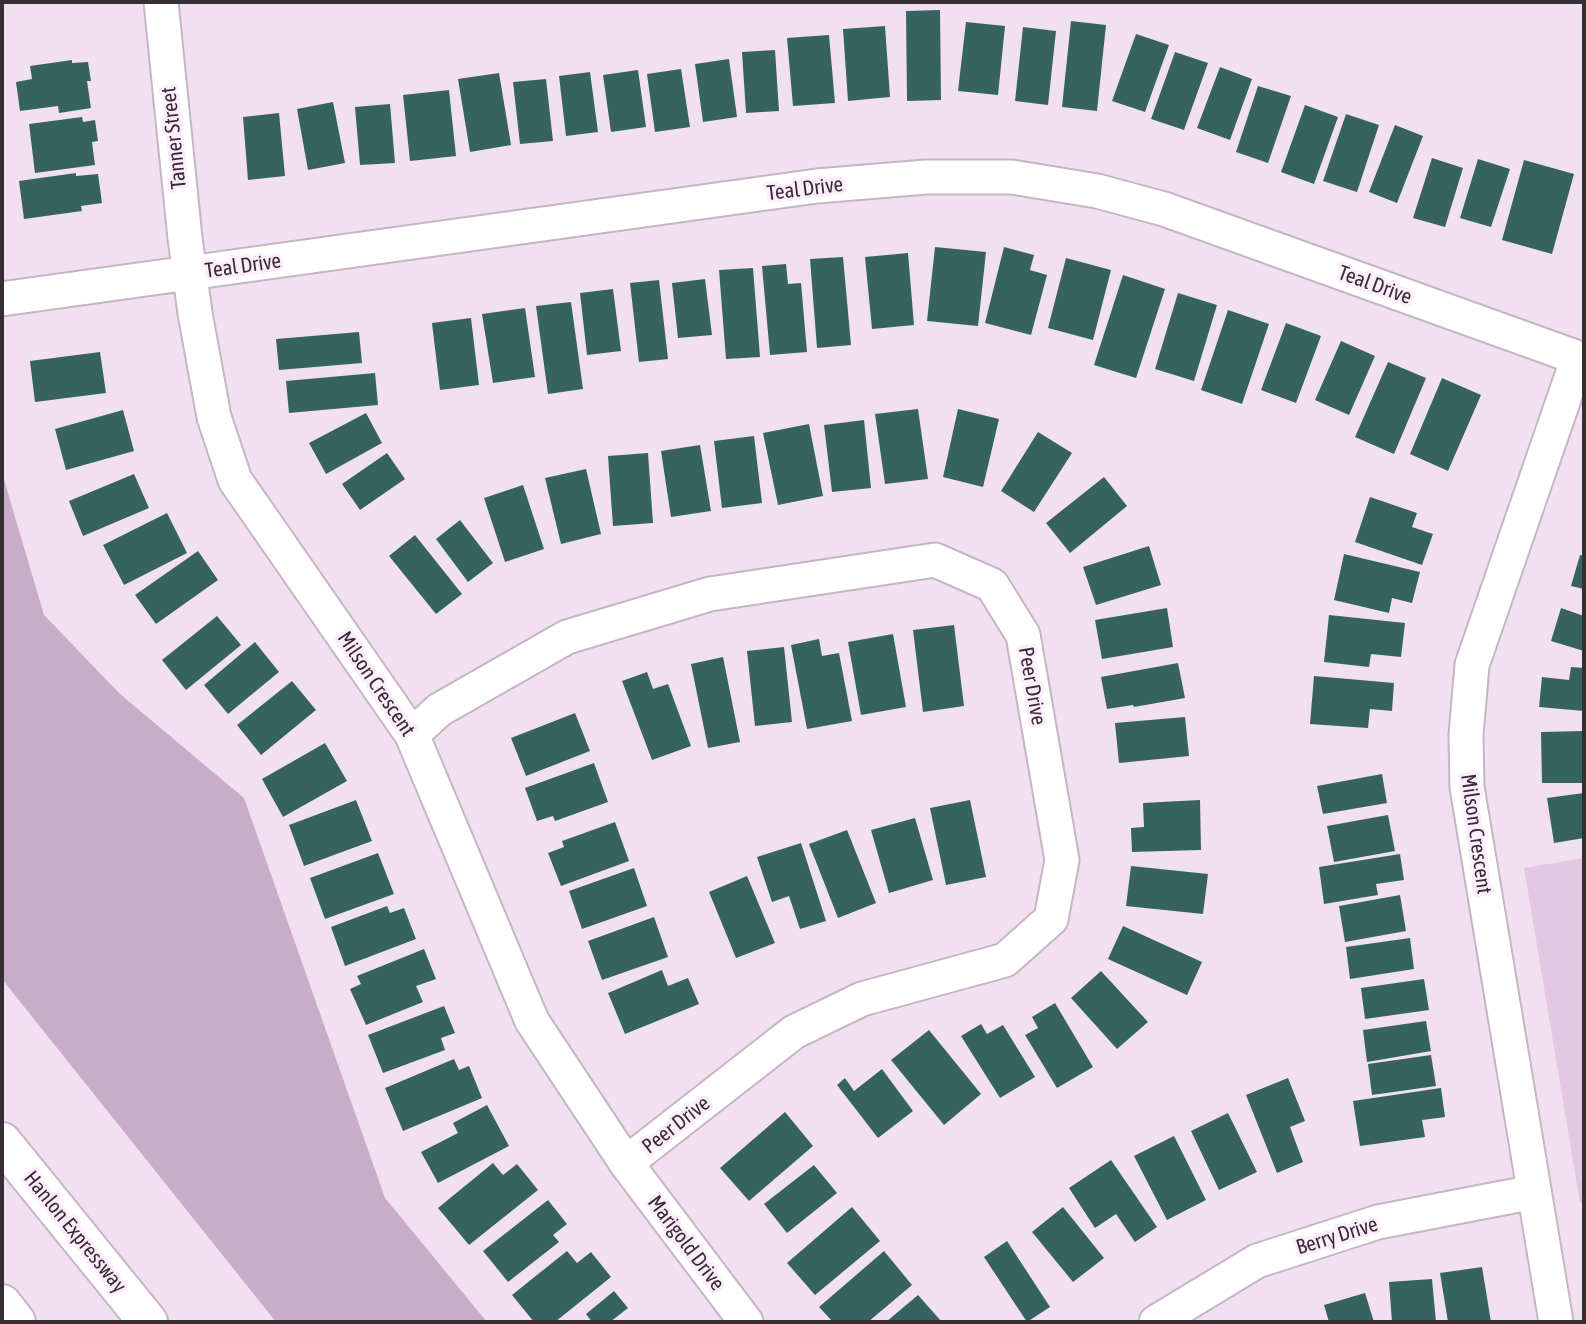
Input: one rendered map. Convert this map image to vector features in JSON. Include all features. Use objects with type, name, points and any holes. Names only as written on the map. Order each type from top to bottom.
[{"type":"highway","name":"Hanlon Expressway","points":[[2,1142],[148,1322]]},
{"type":"highway","points":[[2,1304],[16,1322]]},
{"type":"street","name":"Tanner Street","points":[[160,2],[190,274]]},
{"type":"street","name":"Teal Drive","points":[[2,299],[817,186],[926,177],[1012,177],[1097,191],[1164,209],[1581,359]]},
{"type":"street","name":"Milson Crescent","points":[[190,274],[214,417],[234,480],[412,735],[532,1021],[626,1163]]},
{"type":"street","name":"Milson Crescent","points":[[1556,1322],[1467,787],[1466,735],[1472,666],[1581,359]]},
{"type":"street","name":"Peer Drive","points":[[412,735],[439,710],[567,637],[710,594],[935,560],[992,585],[1023,635],[1062,860],[1051,919],[1005,960],[862,999],[794,1032],[626,1163]]},
{"type":"street","name":"Marigold Drive","points":[[626,1163],[746,1322]]},
{"type":"street","name":"Berry Drive","points":[[1156,1322],[1257,1261],[1378,1222],[1534,1192]]},
{"type":"shaded area","points":[[2,473],[44,615],[120,694],[244,798],[385,1198],[487,1322],[276,1322],[2,979]]},
{"type":"shaded area","points":[[1584,858],[1584,1202],[1580,1203],[1524,868]]},
{"type":"building","points":[[940,10],[941,100],[907,101],[906,11]]},
{"type":"building","points":[[1071,21],[1106,25],[1097,111],[1062,107]]},
{"type":"building","points":[[966,22],[1005,26],[998,95],[958,91]]},
{"type":"building","points":[[885,26],[890,97],[848,101],[843,29]]},
{"type":"building","points":[[1023,27],[1056,31],[1048,105],[1015,101]]},
{"type":"building","points":[[1136,34],[1169,45],[1145,112],[1112,101]]},
{"type":"building","points":[[829,35],[835,103],[793,106],[787,38]]},
{"type":"building","points":[[775,50],[779,111],[746,113],[742,52]]},
{"type":"building","points":[[1175,52],[1208,63],[1184,130],[1151,119]]},
{"type":"building","points":[[729,59],[737,117],[703,122],[695,64]]},
{"type":"building","points":[[72,60],[72,63],[88,62],[91,81],[87,81],[91,108],[59,113],[58,106],[20,111],[16,82],[32,79],[30,66]]},
{"type":"building","points":[[1220,67],[1252,79],[1230,140],[1197,128]]},
{"type":"building","points":[[681,69],[690,127],[655,132],[647,74]]},
{"type":"building","points":[[638,70],[646,127],[611,132],[603,75]]},
{"type":"building","points":[[590,72],[598,132],[566,136],[559,76]]},
{"type":"building","points":[[499,73],[511,145],[470,152],[458,79]]},
{"type":"building","points":[[546,79],[553,141],[520,144],[513,82]]},
{"type":"building","points":[[1258,86],[1291,96],[1268,163],[1236,152]]},
{"type":"building","points":[[449,90],[456,156],[410,161],[403,95]]},
{"type":"building","points":[[333,102],[345,163],[308,170],[297,109]]},
{"type":"building","points":[[390,104],[395,163],[360,165],[355,107]]},
{"type":"building","points":[[1305,105],[1338,117],[1314,184],[1281,172]]},
{"type":"building","points":[[279,113],[285,176],[248,180],[243,117]]},
{"type":"building","points":[[1346,114],[1379,125],[1357,192],[1323,181]]},
{"type":"building","points":[[82,117],[83,122],[95,120],[98,141],[92,142],[95,165],[35,173],[29,124]]},
{"type":"building","points":[[1395,125],[1423,136],[1397,203],[1369,192]]},
{"type":"building","points":[[1432,158],[1463,168],[1445,227],[1413,218]]},
{"type":"building","points":[[1478,159],[1510,169],[1491,227],[1460,218]]},
{"type":"building","points":[[1524,160],[1574,174],[1552,254],[1502,240]]},
{"type":"building","points":[[76,173],[76,176],[98,174],[102,203],[81,206],[82,211],[24,219],[19,181]]},
{"type":"building","points":[[935,247],[986,252],[978,326],[927,321]]},
{"type":"building","points":[[1004,247],[1034,255],[1030,270],[1047,275],[1031,335],[985,323]]},
{"type":"building","points":[[908,253],[914,325],[872,329],[865,257]]},
{"type":"building","points":[[843,257],[851,345],[817,348],[810,259]]},
{"type":"building","points":[[1066,258],[1111,270],[1093,340],[1048,328]]},
{"type":"building","points":[[786,264],[788,284],[801,283],[807,352],[770,355],[762,266]]},
{"type":"building","points":[[753,268],[760,357],[726,359],[719,270]]},
{"type":"building","points":[[1123,275],[1165,289],[1136,378],[1094,365]]},
{"type":"building","points":[[705,279],[712,335],[678,338],[672,283]]},
{"type":"building","points":[[659,280],[668,359],[639,362],[630,283]]},
{"type":"building","points":[[613,289],[621,351],[587,355],[580,293]]},
{"type":"building","points":[[1178,293],[1217,305],[1194,381],[1155,369]]},
{"type":"building","points":[[571,302],[583,389],[548,394],[536,306]]},
{"type":"building","points":[[525,308],[535,377],[493,383],[482,314]]},
{"type":"building","points":[[1228,310],[1269,324],[1242,404],[1201,390]]},
{"type":"building","points":[[471,318],[479,385],[440,390],[432,323]]},
{"type":"building","points":[[1286,323],[1321,336],[1296,403],[1261,390]]},
{"type":"building","points":[[359,332],[362,363],[279,370],[276,339]]},
{"type":"building","points":[[1341,341],[1375,356],[1349,415],[1315,400]]},
{"type":"building","points":[[100,352],[106,393],[35,402],[30,361]]},
{"type":"building","points":[[1388,362],[1426,378],[1394,454],[1355,437]]},
{"type":"building","points":[[375,373],[378,405],[289,413],[286,381]]},
{"type":"building","points":[[1442,378],[1481,395],[1448,471],[1410,454]]},
{"type":"building","points":[[918,409],[928,479],[885,484],[875,414]]},
{"type":"building","points":[[958,409],[999,419],[983,487],[943,477]]},
{"type":"building","points":[[123,410],[134,451],[66,470],[55,429]]},
{"type":"building","points":[[366,413],[382,443],[326,474],[309,443]]},
{"type":"building","points":[[864,420],[871,488],[832,492],[824,425]]},
{"type":"building","points":[[809,424],[823,496],[778,505],[763,433]]},
{"type":"building","points":[[1038,432],[1072,453],[1034,512],[1001,491]]},
{"type":"building","points":[[754,436],[762,503],[722,508],[714,441]]},
{"type":"building","points":[[700,445],[711,511],[671,517],[661,451]]},
{"type":"building","points":[[387,453],[405,479],[360,510],[342,484]]},
{"type":"building","points":[[648,453],[653,523],[613,526],[608,456]]},
{"type":"building","points":[[586,469],[601,534],[561,544],[545,478]]},
{"type":"building","points":[[134,474],[149,508],[83,536],[69,501]]},
{"type":"building","points":[[1104,477],[1127,506],[1070,553],[1046,523]]},
{"type":"building","points":[[523,485],[544,549],[505,562],[484,498]]},
{"type":"building","points":[[1370,497],[1417,513],[1412,527],[1433,534],[1422,565],[1355,542]]},
{"type":"building","points":[[167,513],[187,553],[124,585],[103,545]]},
{"type":"building","points":[[460,520],[493,563],[468,582],[436,539]]},
{"type":"building","points":[[415,535],[462,594],[436,614],[389,556]]},
{"type":"building","points":[[1149,546],[1161,585],[1096,605],[1083,567]]},
{"type":"building","points":[[198,551],[218,580],[156,624],[135,595]]},
{"type":"building","points":[[1344,554],[1420,572],[1412,603],[1392,598],[1389,613],[1334,600]]},
{"type":"building","points":[[1580,555],[1584,556],[1584,589],[1571,586]]},
{"type":"building","points":[[1167,608],[1173,647],[1102,659],[1095,620]]},
{"type":"building","points":[[1561,608],[1584,616],[1584,651],[1551,641]]},
{"type":"building","points":[[1329,615],[1405,623],[1401,657],[1371,654],[1369,667],[1324,662]]},
{"type":"building","points":[[217,616],[241,645],[186,690],[162,660]]},
{"type":"building","points":[[954,625],[964,706],[923,712],[913,630]]},
{"type":"building","points":[[893,634],[906,707],[861,715],[848,642]]},
{"type":"building","points":[[819,639],[822,656],[839,653],[852,721],[807,729],[791,645]]},
{"type":"building","points":[[255,642],[279,672],[228,714],[204,685]]},
{"type":"building","points":[[784,647],[792,722],[755,726],[747,651]]},
{"type":"building","points":[[723,657],[740,742],[708,748],[691,664]]},
{"type":"building","points":[[1178,663],[1185,698],[1107,709],[1101,677]]},
{"type":"building","points":[[1571,667],[1584,668],[1584,711],[1539,707],[1542,677],[1569,680]]},
{"type":"building","points":[[647,672],[653,689],[668,684],[691,746],[652,760],[622,681]]},
{"type":"building","points":[[1314,676],[1394,683],[1392,711],[1370,709],[1368,728],[1310,724]]},
{"type":"building","points":[[292,681],[316,710],[261,755],[237,725]]},
{"type":"building","points":[[575,713],[590,751],[526,776],[511,738]]},
{"type":"building","points":[[1185,717],[1189,756],[1119,763],[1115,723]]},
{"type":"building","points":[[1584,731],[1584,783],[1542,783],[1541,732]]},
{"type":"building","points":[[325,743],[347,781],[283,817],[262,779]]},
{"type":"building","points":[[594,763],[608,802],[555,821],[553,816],[537,821],[525,788]]},
{"type":"building","points":[[1382,774],[1387,803],[1323,814],[1317,786]]},
{"type":"building","points":[[1584,793],[1584,838],[1554,843],[1547,798]]},
{"type":"building","points":[[356,800],[372,841],[304,866],[289,825]]},
{"type":"building","points":[[970,800],[986,877],[946,885],[930,808]]},
{"type":"building","points":[[1200,800],[1201,850],[1132,852],[1131,828],[1144,827],[1143,803]]},
{"type":"building","points":[[1388,815],[1395,851],[1334,862],[1327,826]]},
{"type":"building","points":[[915,818],[933,880],[889,893],[871,830]]},
{"type":"building","points":[[615,822],[629,861],[561,886],[548,853],[564,847],[562,841]]},
{"type":"building","points":[[847,830],[876,903],[838,918],[809,844]]},
{"type":"building","points":[[801,843],[826,921],[800,929],[789,896],[772,902],[757,857]]},
{"type":"building","points":[[378,853],[394,894],[325,919],[310,878]]},
{"type":"building","points":[[1400,854],[1404,880],[1376,884],[1378,895],[1324,904],[1319,867]]},
{"type":"building","points":[[1131,866],[1208,874],[1203,914],[1126,906]]},
{"type":"building","points":[[634,868],[647,906],[582,929],[569,891]]},
{"type":"building","points":[[747,876],[775,943],[736,958],[709,892]]},
{"type":"building","points":[[1400,895],[1406,931],[1345,942],[1339,906]]},
{"type":"building","points":[[387,906],[390,913],[404,908],[416,939],[345,966],[331,927]]},
{"type":"building","points":[[654,917],[668,957],[602,980],[588,941]]},
{"type":"building","points":[[1123,926],[1202,962],[1187,995],[1108,959]]},
{"type":"building","points":[[1410,938],[1414,969],[1350,979],[1346,947]]},
{"type":"building","points":[[424,949],[436,979],[416,986],[423,1002],[366,1025],[350,989],[361,984],[357,976]]},
{"type":"building","points":[[662,970],[668,986],[688,978],[699,1004],[625,1034],[608,993]]},
{"type":"building","points":[[1101,971],[1148,1022],[1117,1049],[1071,998]]},
{"type":"building","points":[[1424,979],[1429,1010],[1365,1019],[1361,988]]},
{"type":"building","points":[[1055,1003],[1093,1067],[1057,1088],[1025,1035],[1038,1028],[1032,1017]]},
{"type":"building","points":[[444,1006],[455,1033],[441,1038],[445,1050],[383,1073],[368,1035]]},
{"type":"building","points":[[1426,1021],[1431,1051],[1367,1062],[1363,1030]]},
{"type":"building","points":[[981,1024],[987,1034],[1003,1025],[1035,1077],[1000,1098],[961,1036]]},
{"type":"building","points":[[929,1030],[981,1094],[944,1125],[891,1060]]},
{"type":"building","points":[[1431,1055],[1436,1086],[1372,1095],[1368,1064]]},
{"type":"building","points":[[454,1059],[459,1070],[469,1066],[482,1098],[403,1131],[385,1088]]},
{"type":"building","points":[[882,1069],[913,1111],[878,1138],[837,1085],[845,1078],[854,1091]]},
{"type":"building","points":[[1288,1078],[1305,1121],[1290,1127],[1303,1162],[1277,1173],[1246,1095]]},
{"type":"building","points":[[1441,1088],[1445,1117],[1422,1120],[1425,1137],[1360,1146],[1353,1101]]},
{"type":"building","points":[[487,1105],[509,1146],[438,1183],[421,1152],[458,1133],[453,1123]]},
{"type":"building","points":[[785,1112],[813,1146],[749,1201],[720,1168]]},
{"type":"building","points":[[1228,1113],[1257,1172],[1219,1190],[1191,1131]]},
{"type":"building","points":[[1174,1136],[1206,1200],[1167,1220],[1134,1156]]},
{"type":"building","points":[[1111,1160],[1157,1227],[1135,1242],[1116,1214],[1095,1228],[1069,1188]]},
{"type":"building","points":[[493,1163],[503,1175],[517,1164],[538,1190],[469,1245],[438,1208]]},
{"type":"building","points":[[814,1165],[837,1193],[787,1233],[764,1204]]},
{"type":"building","points":[[548,1200],[567,1224],[553,1235],[559,1242],[508,1282],[483,1251]]},
{"type":"building","points":[[852,1207],[880,1241],[815,1295],[787,1263]]},
{"type":"building","points":[[1063,1207],[1104,1258],[1073,1282],[1032,1232]]},
{"type":"building","points":[[1007,1241],[1050,1307],[1027,1322],[984,1257]]},
{"type":"building","points":[[567,1251],[577,1263],[591,1252],[611,1277],[555,1322],[534,1322],[512,1295]]},
{"type":"building","points":[[884,1251],[912,1285],[868,1322],[833,1322],[819,1307]]},
{"type":"building","points":[[1482,1267],[1491,1322],[1448,1322],[1440,1273]]},
{"type":"building","points":[[1432,1279],[1436,1322],[1392,1322],[1389,1282]]},
{"type":"building","points":[[614,1291],[628,1308],[610,1322],[592,1322],[586,1314]]},
{"type":"building","points":[[1365,1293],[1374,1322],[1329,1322],[1324,1305]]},
{"type":"building","points":[[918,1295],[942,1322],[886,1322]]}]
